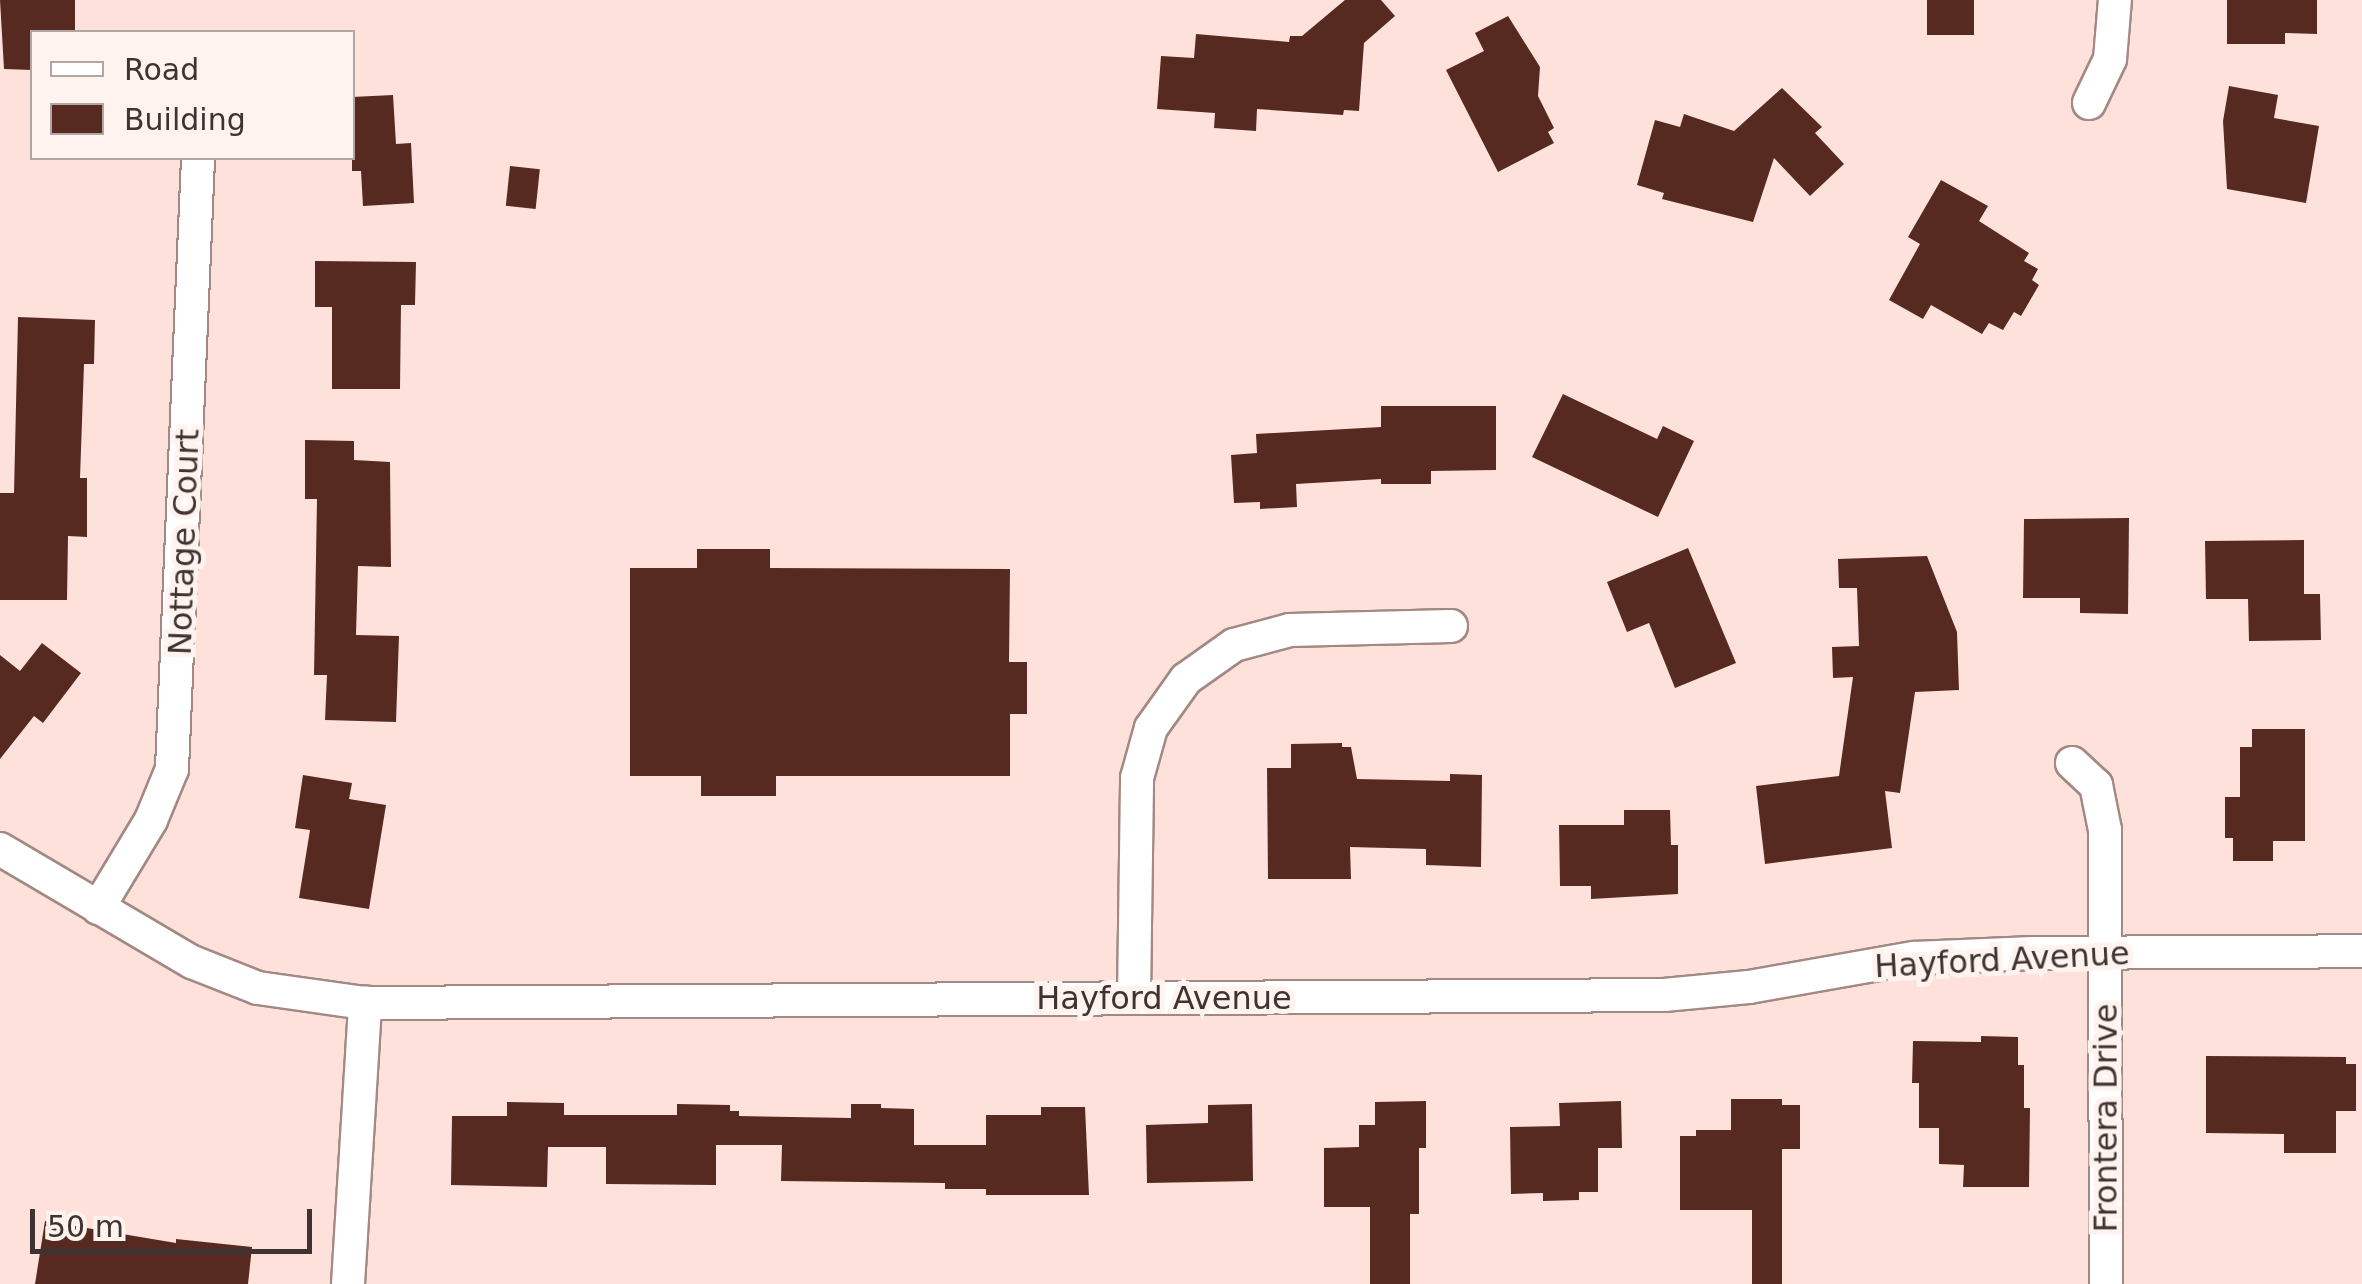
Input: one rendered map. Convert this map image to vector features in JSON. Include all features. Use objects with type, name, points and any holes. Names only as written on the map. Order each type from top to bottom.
[{"type":"street","points":[[2089,103],[2110,59],[2115,0]]},
{"type":"street","name":"Nottage Court","points":[[98,908],[151,820],[172,769],[198,160]]},
{"type":"street","points":[[1134,998],[1137,778],[1152,728],[1186,678],[1234,645],[1290,630],[1451,626]]},
{"type":"street","name":"Frontera Drive","points":[[2072,762],[2096,784],[2105,830],[2106,1284]]},
{"type":"street","name":"Hayford Avenue","points":[[0,849],[192,962],[258,988],[365,1004],[1664,995],[1749,987],[1914,958],[2362,951]]},
{"type":"street","points":[[348,1284],[365,1004]]},
{"type":"building","points":[[0,0],[75,0],[75,30],[30,30],[30,70],[4,69]]},
{"type":"building","points":[[1345,0],[1381,0],[1395,16],[1364,43],[1359,111],[1344,110],[1343,115],[1257,109],[1256,131],[1214,128],[1215,113],[1157,109],[1161,56],[1194,58],[1196,34],[1289,42],[1290,36],[1302,36]]},
{"type":"building","points":[[1927,0],[1974,0],[1974,35],[1927,35]]},
{"type":"building","points":[[2227,0],[2317,0],[2317,34],[2285,33],[2285,44],[2227,44]]},
{"type":"building","points":[[1508,16],[1540,67],[1538,96],[1554,128],[1548,132],[1554,143],[1498,172],[1446,70],[1484,51],[1475,33]]},
{"type":"building","points":[[2229,86],[2278,95],[2274,118],[2319,126],[2306,203],[2227,189],[2223,121]]},
{"type":"building","points":[[1782,88],[1822,127],[1815,133],[1844,164],[1810,196],[1774,158],[1753,222],[1662,199],[1664,193],[1637,185],[1655,120],[1680,127],[1684,114],[1734,131]]},
{"type":"building","points":[[393,95],[396,144],[411,143],[414,203],[363,206],[361,171],[352,171],[355,97]]},
{"type":"building","points":[[510,166],[540,169],[536,209],[506,206]]},
{"type":"building","points":[[1941,180],[1988,206],[1979,221],[2029,253],[2024,261],[2038,269],[2032,280],[2039,285],[2021,316],[2014,312],[2003,330],[1989,323],[1982,334],[1931,305],[1923,319],[1889,300],[1920,244],[1908,237]]},
{"type":"building","points":[[315,261],[416,262],[415,305],[401,305],[400,389],[332,389],[332,307],[315,307]]},
{"type":"building","points":[[18,317],[95,320],[94,364],[84,364],[80,478],[87,478],[87,537],[68,536],[67,600],[0,600],[0,493],[14,493]]},
{"type":"building","points":[[1563,394],[1657,439],[1663,426],[1694,441],[1658,517],[1532,457]]},
{"type":"building","points":[[1381,406],[1496,406],[1496,470],[1431,471],[1431,484],[1381,484],[1381,479],[1296,484],[1297,507],[1260,509],[1260,502],[1234,503],[1231,455],[1257,453],[1256,434],[1381,427]]},
{"type":"building","points":[[305,440],[354,441],[354,460],[390,462],[391,567],[358,566],[356,635],[399,636],[396,722],[325,720],[327,675],[314,675],[317,499],[305,499]]},
{"type":"building","points":[[2129,518],[2128,614],[2080,613],[2080,598],[2023,598],[2024,519]]},
{"type":"building","points":[[2304,540],[2304,594],[2320,594],[2321,640],[2249,641],[2248,599],[2206,599],[2205,541]]},
{"type":"building","points":[[1688,548],[1736,663],[1675,688],[1649,623],[1627,632],[1607,582]]},
{"type":"building","points":[[697,549],[770,549],[770,568],[1010,569],[1009,662],[1027,662],[1027,714],[1010,714],[1010,776],[776,776],[776,796],[701,796],[701,776],[630,776],[630,568],[697,568]]},
{"type":"building","points":[[1927,556],[1957,632],[1959,690],[1915,692],[1900,793],[1885,791],[1892,848],[1765,864],[1756,786],[1839,776],[1853,677],[1833,678],[1832,647],[1859,646],[1857,588],[1839,588],[1838,559]]},
{"type":"building","points":[[42,643],[81,673],[43,723],[34,716],[0,759],[0,655],[20,671]]},
{"type":"building","points":[[2252,729],[2305,729],[2305,841],[2273,841],[2273,861],[2233,861],[2233,838],[2225,838],[2225,797],[2240,797],[2240,747],[2252,747]]},
{"type":"building","points":[[1342,743],[1342,747],[1351,747],[1357,779],[1450,781],[1450,774],[1482,775],[1481,867],[1426,865],[1426,849],[1350,847],[1351,879],[1268,879],[1267,768],[1291,768],[1291,744]]},
{"type":"building","points":[[303,775],[352,783],[349,799],[386,805],[369,909],[299,898],[310,830],[295,828]]},
{"type":"building","points":[[1624,810],[1670,810],[1671,845],[1678,845],[1678,894],[1591,899],[1591,886],[1560,886],[1559,825],[1624,825]]},
{"type":"building","points":[[1981,1036],[2018,1037],[2018,1065],[2024,1065],[2024,1108],[2030,1108],[2029,1187],[1963,1187],[1964,1165],[1939,1164],[1939,1128],[1919,1128],[1919,1083],[1912,1083],[1913,1041],[1981,1042]]},
{"type":"building","points":[[2206,1056],[2346,1057],[2346,1064],[2356,1064],[2356,1111],[2336,1111],[2336,1153],[2284,1153],[2284,1134],[2206,1133]]},
{"type":"building","points":[[1731,1099],[1782,1099],[1782,1105],[1800,1105],[1800,1149],[1782,1149],[1782,1284],[1752,1284],[1752,1210],[1680,1210],[1680,1136],[1696,1136],[1696,1130],[1731,1130]]},
{"type":"building","points":[[1426,1101],[1426,1148],[1419,1148],[1419,1214],[1410,1214],[1410,1284],[1370,1284],[1370,1207],[1324,1207],[1324,1148],[1359,1147],[1359,1125],[1375,1125],[1375,1102]]},
{"type":"building","points":[[1621,1101],[1622,1148],[1598,1148],[1598,1192],[1579,1192],[1579,1200],[1543,1201],[1543,1193],[1511,1194],[1510,1127],[1560,1126],[1559,1103]]},
{"type":"building","points":[[507,1102],[564,1103],[564,1115],[677,1115],[677,1104],[730,1105],[730,1111],[739,1111],[739,1116],[851,1118],[851,1104],[881,1104],[881,1108],[914,1109],[914,1145],[986,1145],[986,1115],[1041,1115],[1041,1107],[1085,1107],[1089,1195],[986,1195],[986,1189],[945,1189],[945,1183],[781,1181],[782,1145],[716,1145],[716,1185],[606,1184],[606,1147],[548,1147],[547,1187],[451,1185],[452,1116],[507,1116]]},
{"type":"building","points":[[1252,1104],[1253,1181],[1147,1183],[1146,1125],[1208,1123],[1208,1105]]},
{"type":"building","points":[[45,1221],[176,1243],[176,1239],[252,1247],[248,1284],[35,1284]]}]
